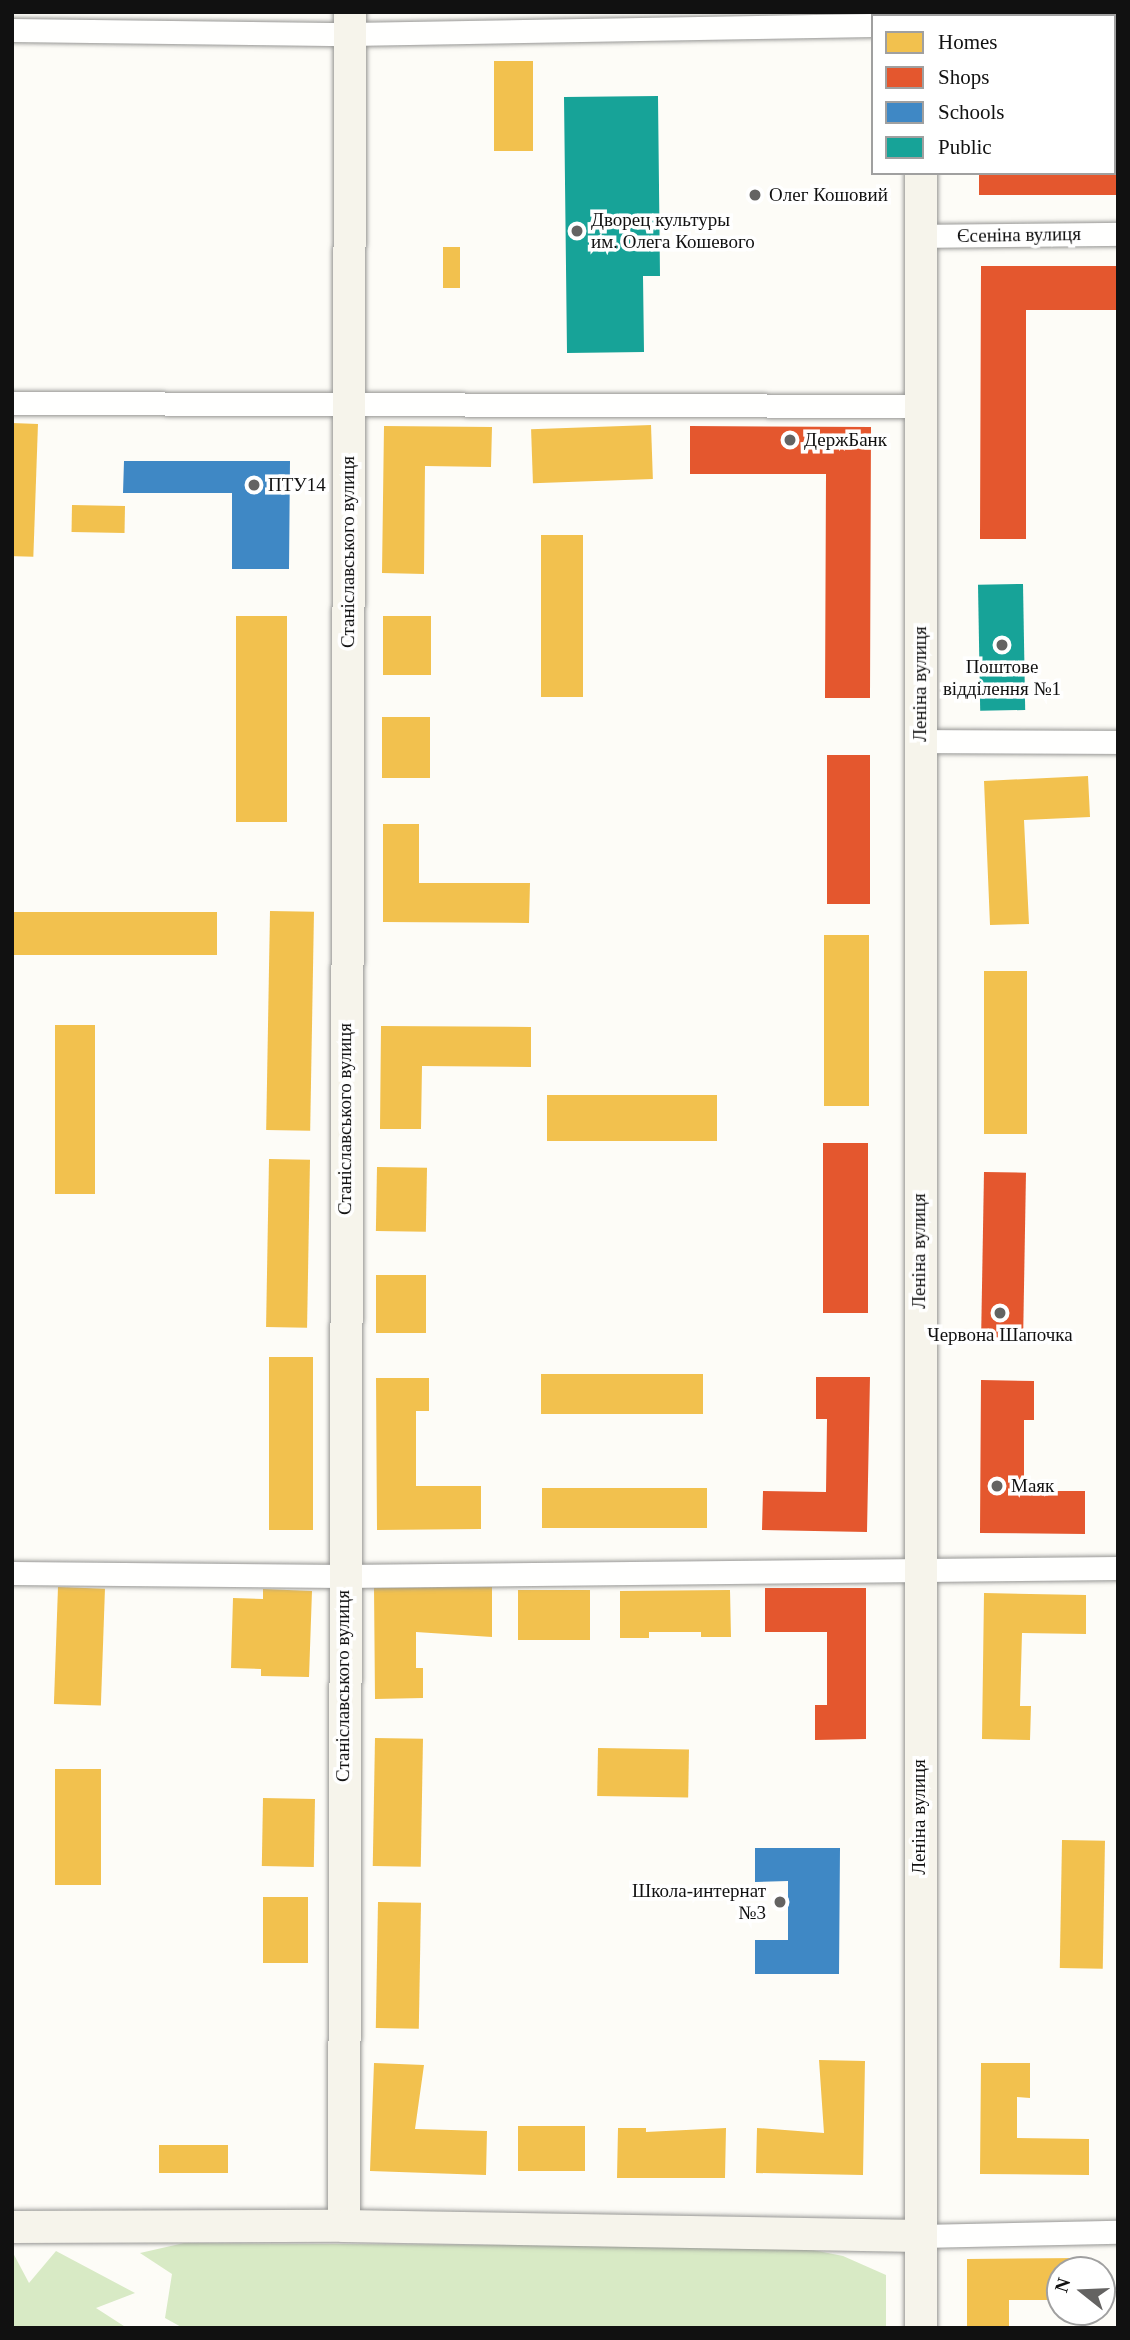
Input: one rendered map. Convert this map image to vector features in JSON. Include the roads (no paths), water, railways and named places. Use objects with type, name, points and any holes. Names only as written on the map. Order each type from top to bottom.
[{"type":"street","points":[[12,30],[350,23],[871,25]]},
{"type":"street","name":"Станіславського вулиця","points":[[344,2226],[343,1576],[350,23]]},
{"type":"street","name":"Леніна вулиця","points":[[920,2328],[918,1571],[921,175]]},
{"type":"street","name":"Єсеніна вулиця","points":[[921,236],[1118,234]]},
{"type":"street","points":[[12,403],[349,407],[920,406]]},
{"type":"street","points":[[920,741],[1118,741]]},
{"type":"street","points":[[12,1573],[343,1576],[1118,1568]]},
{"type":"street","points":[[12,2227],[344,2226],[920,2236],[1118,2232]]},
{"type":"place","name":"Олег Кошовий","points":[[755,195]]},
{"type":"place","name":"Дворец культуры им. Олега Кошевого","points":[[577,231]]},
{"type":"place","name":"ДержБанк","points":[[790,440]]},
{"type":"place","name":"ПТУ14","points":[[254,485]]},
{"type":"place","name":"Поштове відділення №1","points":[[1002,645]]},
{"type":"place","name":"Червона Шапочка","points":[[1000,1313]]},
{"type":"place","name":"Маяк","points":[[997,1486]]},
{"type":"place","name":"Школа-интернат №3","points":[[780,1902]]}]
